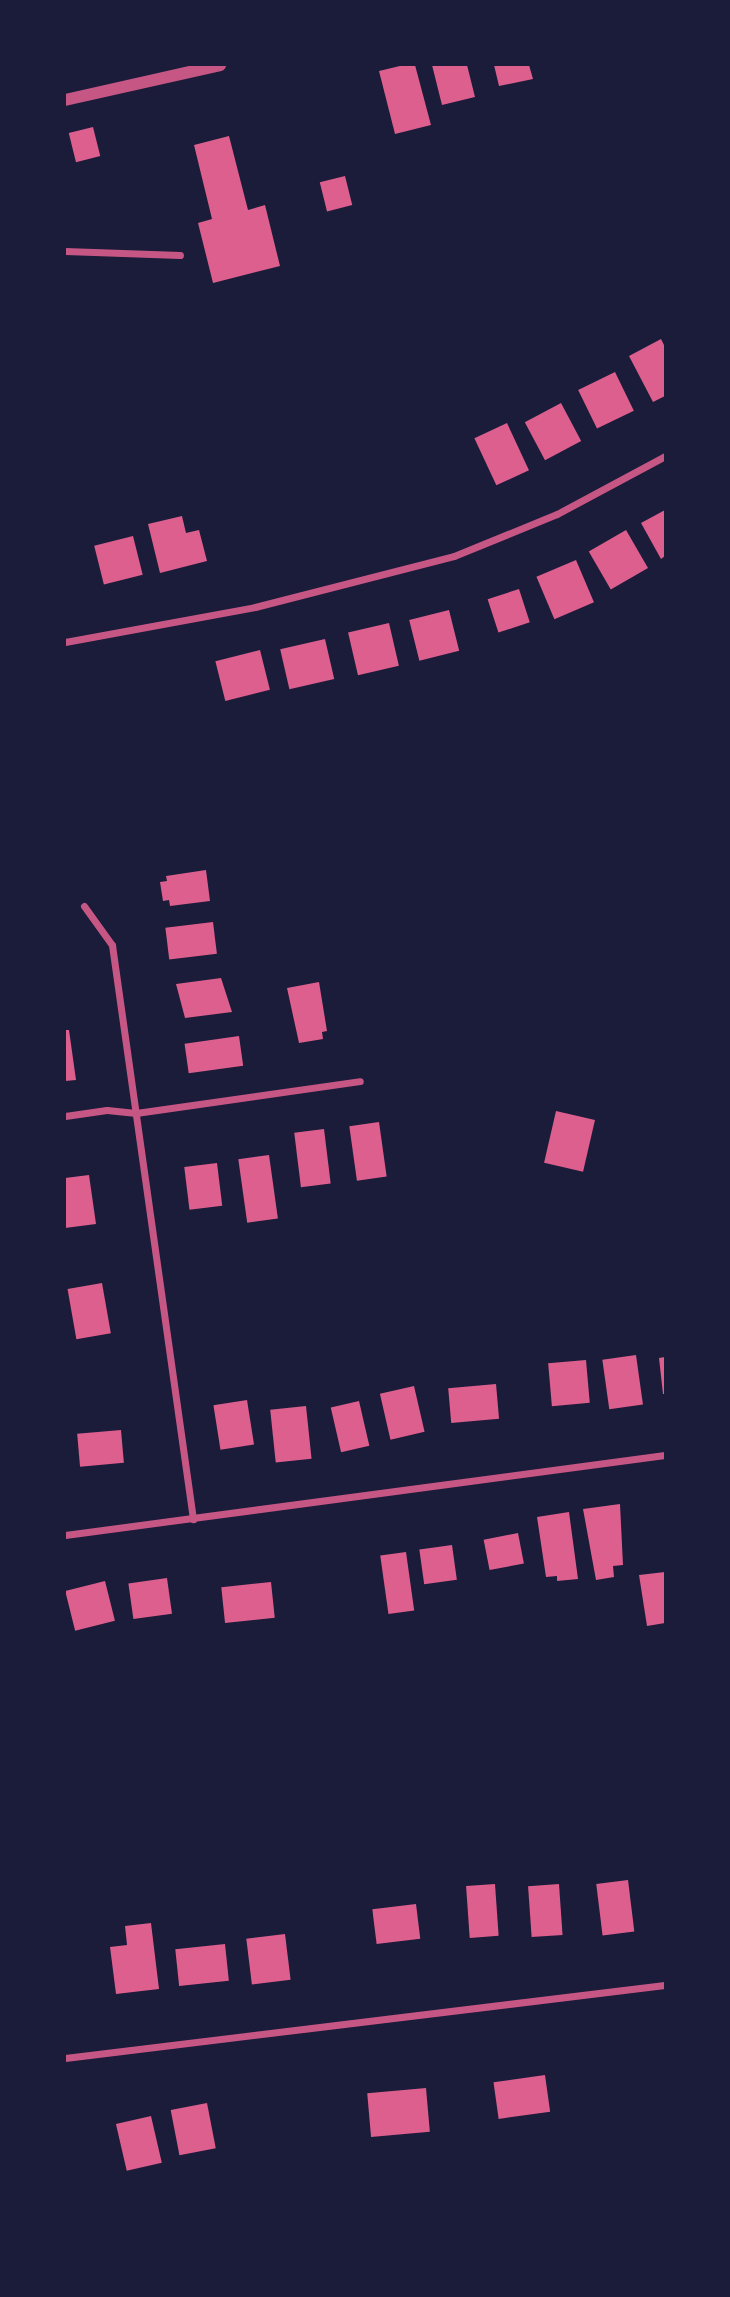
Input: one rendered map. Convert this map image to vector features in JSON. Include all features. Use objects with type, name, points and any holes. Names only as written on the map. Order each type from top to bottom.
[{"type":"street","points":[[65,100],[220,65]]},
{"type":"street","points":[[65,251],[180,255]]},
{"type":"street","points":[[65,642],[255,607],[454,556],[557,514],[665,456]]},
{"type":"street","points":[[84,906],[112,946],[193,1518]]},
{"type":"street","points":[[65,1116],[107,1110],[136,1114],[360,1081]]},
{"type":"street","points":[[65,1535],[665,1455]]},
{"type":"street","points":[[65,2058],[665,1985]]},
{"type":"building","points":[[415,65],[431,125],[395,134],[379,71]]},
{"type":"building","points":[[432,65],[467,65],[475,97],[442,105]]},
{"type":"building","points":[[494,65],[529,65],[533,79],[499,86]]},
{"type":"building","points":[[93,127],[100,156],[76,162],[69,133]]},
{"type":"building","points":[[229,136],[248,210],[265,205],[280,266],[213,283],[198,223],[212,219],[194,145]]},
{"type":"building","points":[[345,176],[352,205],[327,211],[320,182]]},
{"type":"building","points":[[661,339],[665,347],[665,396],[653,402],[629,356]]},
{"type":"building","points":[[615,372],[634,411],[597,429],[578,390]]},
{"type":"building","points":[[561,403],[581,441],[545,460],[525,422]]},
{"type":"building","points":[[507,423],[529,470],[496,485],[474,438]]},
{"type":"building","points":[[665,510],[665,556],[661,559],[641,523]]},
{"type":"building","points":[[182,516],[186,533],[199,530],[207,561],[160,573],[148,524]]},
{"type":"building","points":[[626,530],[648,568],[611,590],[589,552]]},
{"type":"building","points":[[133,536],[143,575],[104,584],[94,546]]},
{"type":"building","points":[[576,560],[594,602],[554,619],[536,577]]},
{"type":"building","points":[[519,589],[530,622],[498,632],[488,599]]},
{"type":"building","points":[[449,610],[459,651],[419,661],[409,620]]},
{"type":"building","points":[[389,623],[399,666],[358,675],[348,632]]},
{"type":"building","points":[[325,639],[334,679],[289,689],[280,649]]},
{"type":"building","points":[[260,650],[270,690],[225,701],[215,661]]},
{"type":"building","points":[[206,870],[210,901],[170,906],[169,900],[163,901],[160,882],[167,881],[166,876]]},
{"type":"building","points":[[213,922],[217,954],[169,960],[165,928]]},
{"type":"building","points":[[221,978],[232,1012],[185,1018],[176,984]]},
{"type":"building","points":[[319,982],[327,1031],[322,1032],[323,1039],[299,1043],[287,988]]},
{"type":"building","points":[[65,1030],[69,1030],[76,1080],[65,1081]]},
{"type":"building","points":[[239,1036],[243,1066],[189,1073],[185,1044]]},
{"type":"building","points":[[556,1111],[595,1120],[583,1172],[544,1163]]},
{"type":"building","points":[[379,1122],[387,1176],[357,1181],[349,1126]]},
{"type":"building","points":[[324,1129],[331,1184],[301,1187],[294,1133]]},
{"type":"building","points":[[269,1155],[278,1218],[247,1223],[238,1159]]},
{"type":"building","points":[[217,1163],[222,1206],[189,1210],[184,1167]]},
{"type":"building","points":[[89,1175],[96,1224],[65,1228],[65,1178]]},
{"type":"building","points":[[102,1283],[111,1333],[76,1339],[68,1289]]},
{"type":"building","points":[[636,1355],[643,1405],[609,1409],[602,1360]]},
{"type":"building","points":[[665,1357],[665,1394],[663,1394],[659,1358]]},
{"type":"building","points":[[586,1360],[590,1403],[552,1406],[548,1363]]},
{"type":"building","points":[[496,1384],[499,1419],[451,1423],[448,1388]]},
{"type":"building","points":[[414,1386],[425,1432],[390,1440],[380,1394]]},
{"type":"building","points":[[247,1400],[254,1444],[220,1450],[213,1405]]},
{"type":"building","points":[[359,1401],[369,1446],[341,1452],[331,1408]]},
{"type":"building","points":[[306,1406],[312,1459],[276,1462],[270,1410]]},
{"type":"building","points":[[121,1430],[124,1463],[80,1467],[77,1434]]},
{"type":"building","points":[[620,1504],[623,1565],[613,1566],[614,1577],[596,1580],[583,1509]]},
{"type":"building","points":[[569,1512],[578,1579],[557,1581],[557,1576],[546,1577],[537,1517]]},
{"type":"building","points":[[518,1533],[524,1563],[490,1570],[484,1540]]},
{"type":"building","points":[[452,1545],[457,1580],[424,1584],[419,1550]]},
{"type":"building","points":[[406,1552],[414,1610],[388,1614],[380,1556]]},
{"type":"building","points":[[665,1572],[665,1623],[647,1626],[639,1575]]},
{"type":"building","points":[[167,1578],[172,1614],[133,1619],[128,1583]]},
{"type":"building","points":[[105,1581],[115,1621],[75,1631],[65,1591]]},
{"type":"building","points":[[271,1582],[275,1618],[225,1623],[221,1587]]},
{"type":"building","points":[[628,1880],[634,1932],[603,1936],[596,1884]]},
{"type":"building","points":[[495,1884],[499,1936],[470,1938],[466,1886]]},
{"type":"building","points":[[559,1884],[563,1935],[532,1937],[528,1886]]},
{"type":"building","points":[[416,1904],[420,1939],[377,1944],[372,1909]]},
{"type":"building","points":[[151,1923],[159,1989],[116,1994],[110,1947],[127,1945],[125,1926]]},
{"type":"building","points":[[285,1934],[291,1980],[252,1984],[246,1939]]},
{"type":"building","points":[[225,1944],[229,1981],[179,1986],[175,1949]]},
{"type":"building","points":[[545,2075],[550,2112],[499,2119],[494,2082]]},
{"type":"building","points":[[426,2088],[430,2132],[371,2137],[367,2093]]},
{"type":"building","points":[[207,2103],[216,2148],[179,2155],[171,2110]]},
{"type":"building","points":[[151,2116],[162,2163],[127,2171],[116,2124]]}]
